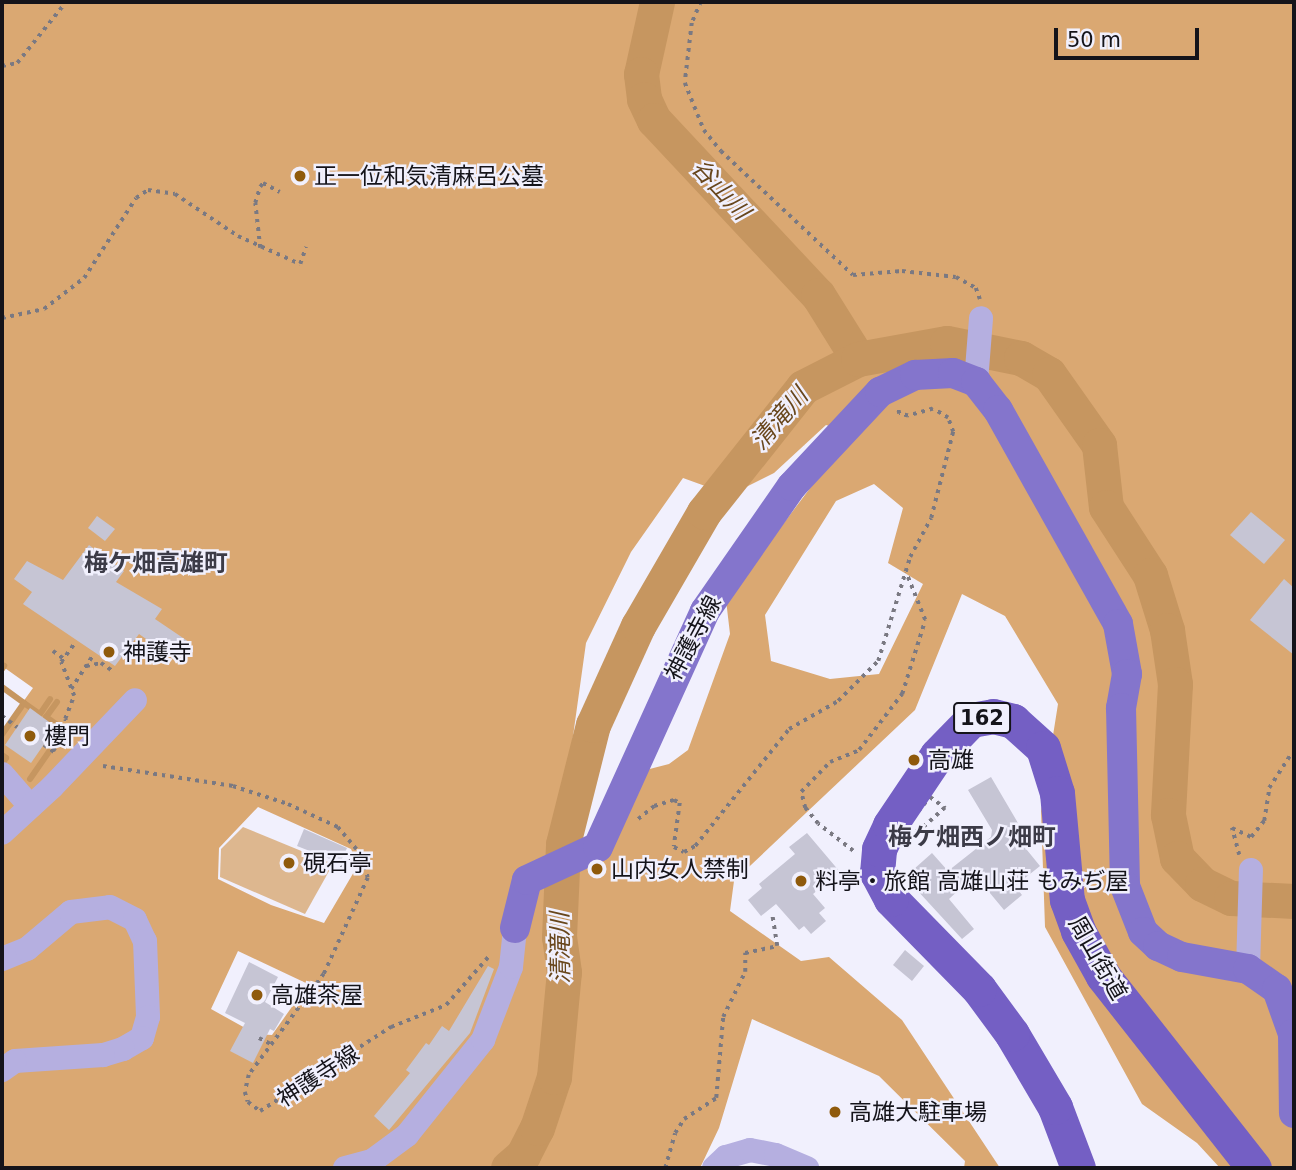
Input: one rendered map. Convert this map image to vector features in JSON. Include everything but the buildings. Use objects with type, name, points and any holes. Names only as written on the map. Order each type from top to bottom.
[{"type":"highway","name":"周山街道","points":[[1078,1168],[1055,1107],[1012,1034],[979,989],[891,899],[877,873],[879,849],[890,825],[937,755],[971,720],[993,716],[1013,721],[1043,748],[1057,793],[1067,900],[1078,931],[1103,976],[1254,1168]]},
{"type":"main road","name":"神護寺線","points":[[514,928],[523,890],[538,871],[587,855],[598,847],[705,611],[792,486],[848,423],[890,387],[933,372],[976,378]]},
{"type":"main road","points":[[976,378],[998,410],[1118,624],[1127,674],[1121,708],[1125,886],[1143,932],[1158,946],[1182,957],[1248,969],[1277,989],[1286,1007],[1294,1046],[1294,1113]]},
{"type":"street","points":[[976,378],[981,318]]},
{"type":"street","points":[[2,833],[76,762],[135,700]]},
{"type":"street","points":[[2,774],[30,806]]},
{"type":"street","points":[[1248,969],[1253,914],[1251,870]]},
{"type":"street","points":[[2,959],[27,949],[71,912],[110,906],[135,920],[145,941],[148,1017],[142,1038],[123,1049],[103,1055],[15,1061],[2,1070]]},
{"type":"street","points":[[345,1168],[372,1161],[407,1135],[483,1040],[511,967],[514,928]]},
{"type":"street","points":[[715,1168],[726,1157],[750,1150],[807,1168]]},
{"type":"path","points":[[2,66],[17,63],[66,2]]},
{"type":"path","points":[[701,2],[692,23],[685,83],[704,130],[721,151],[853,275],[902,271],[956,277],[976,288],[983,303],[981,318]]},
{"type":"path","points":[[261,248],[255,203],[260,187],[263,183],[280,192]]},
{"type":"path","points":[[2,318],[44,309],[84,278],[136,198],[148,190],[192,203],[261,248],[300,264],[306,247]]},
{"type":"path","points":[[636,821],[654,806],[674,800],[680,803],[674,847],[684,852],[695,846],[789,729],[838,701],[878,661],[905,571],[931,518],[953,432],[948,418],[933,409],[900,414],[890,387]]},
{"type":"path","points":[[855,852],[818,824],[805,807],[802,792],[830,762],[859,750],[902,694],[925,620],[905,571]]},
{"type":"path","points":[[64,659],[75,643]]},
{"type":"path","points":[[46,747],[53,751],[68,729],[65,719],[74,696],[64,659],[53,651]]},
{"type":"path","points":[[71,689],[93,655]]},
{"type":"path","points":[[86,666],[101,663],[113,671]]},
{"type":"path","points":[[2,716],[17,727]]},
{"type":"path","points":[[1251,870],[1237,853],[1232,828],[1251,837],[1264,821],[1269,788],[1291,754]]},
{"type":"path","points":[[76,762],[233,786],[288,804],[338,827],[364,861]]},
{"type":"path","points":[[911,828],[918,832],[946,808],[930,797]]},
{"type":"path","points":[[341,868],[351,860],[364,861]]},
{"type":"path","name":"神護寺線","points":[[364,861],[368,878],[324,974],[249,1075],[245,1092],[248,1102],[260,1111],[391,1027],[446,1005],[514,928]]},
{"type":"path","points":[[664,1168],[675,1133],[684,1119],[716,1098],[723,1017],[745,972],[745,953],[777,946],[772,916]]},
{"type":"path","points":[[259,1038],[273,1046]]},
{"type":"shaded area","points":[[2,2],[1294,2],[1294,1168],[1220,1168],[1197,1143],[1142,1104],[1045,927],[1041,811],[1058,704],[1005,616],[962,594],[915,710],[734,881],[730,911],[801,961],[829,957],[902,1020],[1000,1168],[964,1168],[965,1161],[879,1076],[752,1019],[719,1128],[700,1168],[2,1168],[2,731],[33,688],[2,666]],"holes":[[[826,425],[836,428],[823,471],[726,600],[730,634],[688,750],[669,764],[638,772],[602,851],[557,851],[586,643],[631,552],[683,478],[730,495],[774,473]],[[874,484],[903,508],[888,563],[923,584],[879,674],[830,679],[771,661],[765,615],[836,501]],[[258,807],[351,849],[358,865],[324,923],[271,905],[218,879],[219,848]],[[238,951],[308,984],[272,1035],[256,1034],[211,1009]]]},
{"type":"shaded area","points":[[243,827],[333,864],[305,914],[220,877],[221,849]]},
{"type":"waterway","name":"谷山川","points":[[657,2],[641,74],[644,99],[654,120],[818,295],[858,359]]},
{"type":"waterway","name":"清滝川","points":[[508,1168],[523,1155],[537,1128],[554,1077],[564,972],[559,937],[563,844],[593,725],[638,626],[704,512],[803,387],[858,359],[947,343],[1021,358],[1049,374],[1099,445],[1106,507],[1150,575],[1167,630],[1175,684],[1168,815],[1177,858],[1202,884],[1231,898],[1294,901]]},
{"type":"waterway","points":[[2,687],[24,703],[2,735]]},
{"type":"waterway","points":[[24,703],[40,714],[50,699]]},
{"type":"waterway","points":[[57,702],[46,717],[66,731]]},
{"type":"waterway","points":[[30,779],[64,730]]},
{"type":"waterway","points":[[2,755],[6,758],[2,764]]},
{"type":"place","name":"正一位和気清麻呂公墓","points":[[300,176]]},
{"type":"place","name":"神護寺","points":[[109,652]]},
{"type":"place","name":"樓門","points":[[30,736]]},
{"type":"place","name":"高雄","points":[[914,760]]},
{"type":"place","name":"硯石亭","points":[[289,863]]},
{"type":"place","name":"山内女人禁制","points":[[597,869]]},
{"type":"place","name":"料亭・旅館 高雄山荘 もみぢ屋","points":[[801,881]]},
{"type":"place","name":"高雄茶屋","points":[[257,995]]},
{"type":"place","name":"高雄大駐車場","points":[[835,1112]]},
{"type":"district","name":"梅ケ畑高雄町","points":[[156,564]]},
{"type":"district","name":"梅ケ畑西ノ畑町","points":[[972,838]]}]
